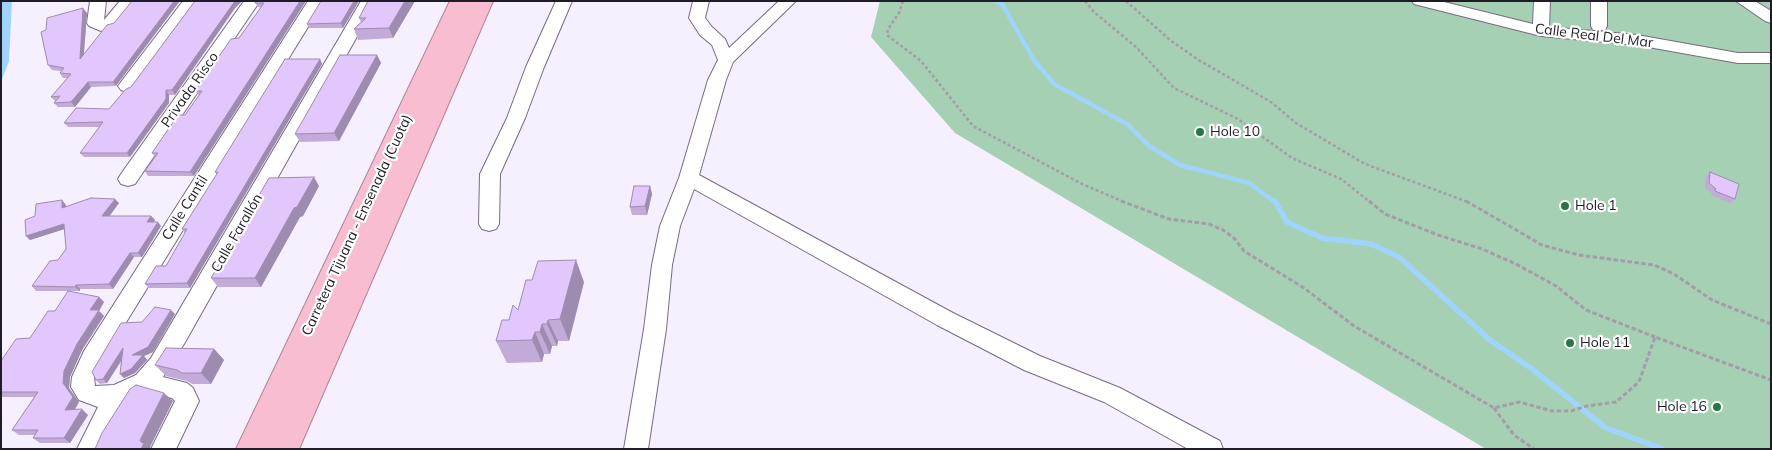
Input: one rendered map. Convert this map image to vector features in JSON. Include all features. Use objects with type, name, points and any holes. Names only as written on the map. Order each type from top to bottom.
[{"type":"highway","points":[[430,66],[431,44],[444,1]]},
{"type":"highway","name":"Carretera Tijuana - Ensenada (Cuota)","points":[[252,449],[461,1]]},
{"type":"highway","name":"Carretera Tijuana - Ensenada (Cuota)","points":[[282,449],[482,1]]},
{"type":"street","points":[[98,1],[95,23],[100,26],[114,19],[129,1]]},
{"type":"street","points":[[126,86],[191,1]]},
{"type":"street","name":"Privada Risco","points":[[128,178],[252,1]]},
{"type":"street","name":"Calle Cantil","points":[[116,395],[99,397],[87,393],[82,387],[83,377],[92,358],[316,1]]},
{"type":"street","name":"Calle Farallón","points":[[116,395],[144,382],[159,365],[369,1]]},
{"type":"street","points":[[489,224],[490,174],[516,118],[535,67],[564,1]]},
{"type":"street","points":[[701,1],[697,18],[706,31],[719,42],[726,60]]},
{"type":"street","points":[[636,449],[656,329],[662,265],[670,226],[689,178],[717,80],[726,60],[788,1]]},
{"type":"street","name":"Calle Real Del Mar","points":[[1460,1],[1542,27],[1599,26],[1717,45],[1771,46]]},
{"type":"street","points":[[1542,1],[1542,27]]},
{"type":"street","points":[[1599,1],[1599,26]]},
{"type":"street","points":[[1744,1],[1771,18]]},
{"type":"street","name":"Calle Real Del Mar","points":[[1424,2],[1542,27],[1637,40],[1723,56],[1771,58]]},
{"type":"street","points":[[689,178],[945,319],[1032,362],[1112,396],[1211,449]]},
{"type":"street","points":[[144,382],[179,390],[185,395],[187,401],[164,449]]},
{"type":"street","points":[[89,449],[116,395]]},
{"type":"path","points":[[903,1],[899,13],[888,29],[887,35],[899,46],[914,54],[973,126],[1082,184],[1144,211],[1169,219],[1209,224],[1223,230],[1234,238],[1251,256],[1304,288],[1354,326],[1494,408],[1514,435],[1534,449]]},
{"type":"path","points":[[1085,1],[1094,12],[1136,47],[1174,88],[1238,119],[1292,158],[1341,179],[1385,214],[1438,236],[1482,249],[1516,264],[1556,286],[1586,310],[1771,380]]},
{"type":"path","points":[[1126,1],[1170,40],[1197,59],[1272,102],[1296,123],[1365,164],[1466,201],[1542,245],[1579,255],[1654,265],[1674,274],[1712,300],[1771,324]]},
{"type":"path","points":[[1494,408],[1519,402],[1552,411],[1572,411],[1587,406],[1616,402],[1639,382],[1654,337]]},
{"type":"green space","points":[[880,1],[1771,1],[1771,449],[1486,449],[955,133],[871,37]]},
{"type":"water","points":[[1,1],[12,1],[9,61],[1,82]]},
{"type":"building","points":[[132,1],[174,1],[113,82],[88,82],[71,102],[54,103],[60,96],[51,97],[71,74],[60,73],[64,68],[48,65],[41,32],[46,30],[47,18],[83,8],[80,59],[107,25],[114,23]]},
{"type":"building","points":[[195,1],[235,1],[172,90],[166,90],[166,99],[127,153],[80,153],[103,122],[64,123],[76,108],[109,109],[126,89],[131,87]]},
{"type":"building","points":[[256,1],[300,1],[190,172],[145,171],[158,153],[152,153],[178,115],[185,115],[202,91],[195,91],[231,39],[239,38],[264,3],[255,3]]},
{"type":"building","points":[[321,1],[354,1],[341,23],[307,24]]},
{"type":"building","points":[[368,1],[405,1],[389,28],[354,29],[366,18],[359,18]]},
{"type":"building","points":[[340,55],[377,55],[334,133],[295,134]]},
{"type":"building","points":[[285,59],[320,59],[187,283],[145,284],[156,266],[166,266],[187,229],[182,229]]},
{"type":"building","points":[[1710,172],[1739,184],[1735,199],[1715,191],[1716,189],[1709,183]]},
{"type":"building","points":[[314,177],[297,207],[294,208],[255,278],[211,278],[269,178]]},
{"type":"building","points":[[634,186],[650,186],[645,206],[630,207]]},
{"type":"building","points":[[91,198],[115,199],[102,216],[151,216],[147,222],[158,222],[138,253],[130,253],[109,284],[76,285],[75,287],[32,286],[50,261],[58,260],[66,249],[64,224],[26,236],[25,220],[35,216],[36,204],[62,200],[62,208]]},
{"type":"building","points":[[576,260],[560,319],[548,320],[547,324],[542,324],[540,332],[535,332],[532,340],[496,341],[502,320],[509,320],[513,305],[518,310],[526,280],[532,280],[538,261]]},
{"type":"building","points":[[68,291],[99,297],[90,310],[99,310],[77,344],[64,371],[63,383],[73,397],[65,410],[82,409],[64,438],[33,438],[38,430],[12,430],[38,392],[1,392],[1,361],[16,339],[30,338],[48,311],[55,311]]},
{"type":"building","points":[[155,307],[171,310],[148,347],[132,355],[143,355],[131,369],[120,374],[123,348],[103,379],[96,380],[92,372],[121,323],[142,322]]},
{"type":"building","points":[[166,348],[214,349],[201,373],[182,373],[155,365]]},
{"type":"building","points":[[136,385],[164,393],[140,440],[144,443],[141,449],[95,449],[102,433],[130,389]]},
{"type":"waterway","points":[[995,1],[1002,4],[1034,60],[1054,84],[1127,124],[1149,146],[1180,165],[1249,183],[1275,202]]},
{"type":"waterway","points":[[1275,201],[1287,222],[1322,238],[1371,244],[1399,257],[1490,340],[1532,369],[1606,428],[1663,449]]},
{"type":"place","name":"Hole 10","points":[[1200,132]]},
{"type":"place","name":"Hole 1","points":[[1565,206]]},
{"type":"place","name":"Hole 11","points":[[1570,343]]},
{"type":"place","name":"Hole 16","points":[[1717,407]]}]
